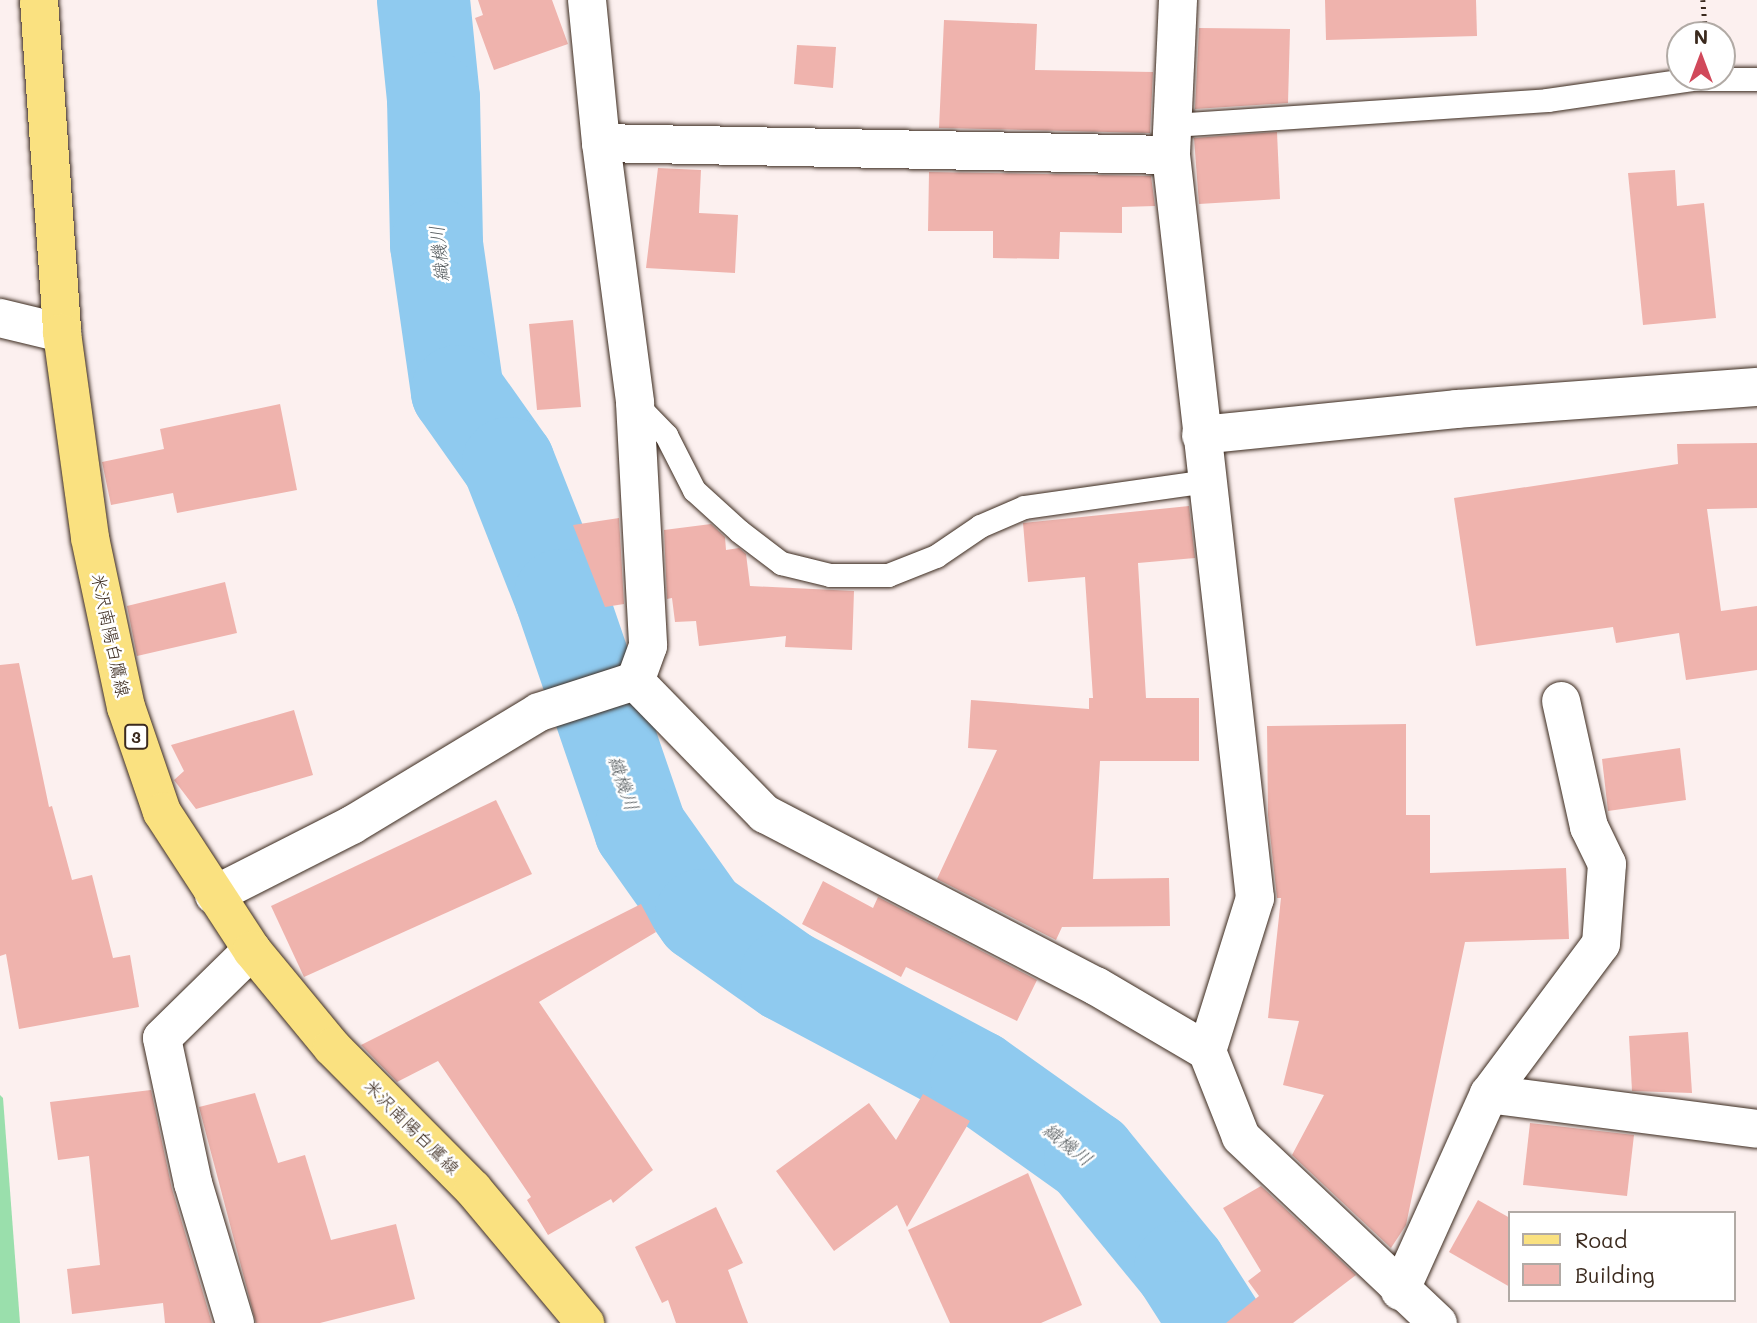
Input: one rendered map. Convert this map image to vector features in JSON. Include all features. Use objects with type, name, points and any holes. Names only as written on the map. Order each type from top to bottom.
[{"type":"main road","name":"米沢南陽白鷹線","points":[[39,0],[62,333],[90,538],[126,707],[162,813],[252,950],[332,1047],[473,1189],[585,1323]]},
{"type":"street","points":[[214,895],[352,825],[539,712],[621,685],[648,646],[635,403],[601,143],[587,0]]},
{"type":"street","points":[[1178,0],[1172,140],[1201,435],[1255,898],[1207,1051]]},
{"type":"street","points":[[601,143],[1172,140]]},
{"type":"street","points":[[0,318],[62,333]]},
{"type":"street","points":[[1201,435],[1457,409],[1757,387]]},
{"type":"street","points":[[621,685],[765,814],[1096,986],[1207,1051],[1241,1137],[1400,1291],[1438,1323]]},
{"type":"street","points":[[1400,1291],[1489,1094],[1601,944],[1607,864],[1589,827],[1561,701]]},
{"type":"street","points":[[235,1323],[193,1182],[162,1038],[252,950]]},
{"type":"street","points":[[1489,1094],[1757,1129]]},
{"type":"lane","points":[[1172,140],[1546,100],[1693,79],[1757,79]]},
{"type":"lane","points":[[635,403],[666,435],[694,490],[739,531],[781,563],[830,575],[888,575],[936,556],[980,526],[1024,507],[1207,481]]},
{"type":"path","points":[[1703,0],[1705,21]]},
{"type":"green space","points":[[0,1095],[3,1098],[20,1323],[0,1323]]},
{"type":"building","points":[[478,0],[552,0],[568,44],[494,70],[475,18],[483,15]]},
{"type":"building","points":[[1325,0],[1476,0],[1477,36],[1326,40]]},
{"type":"building","points":[[944,20],[1037,24],[1035,70],[1153,72],[1150,133],[939,128]]},
{"type":"building","points":[[1199,28],[1290,29],[1288,103],[1195,109]]},
{"type":"building","points":[[797,45],[836,47],[833,88],[794,84]]},
{"type":"building","points":[[1277,132],[1280,199],[1199,204],[1194,138]]},
{"type":"building","points":[[658,168],[701,170],[699,213],[738,215],[735,273],[646,268]]},
{"type":"building","points":[[1675,170],[1677,206],[1704,203],[1716,318],[1643,325],[1628,173]]},
{"type":"building","points":[[929,172],[1151,176],[1155,206],[1122,207],[1122,233],[1060,232],[1059,259],[993,258],[993,231],[928,231]]},
{"type":"building","points":[[573,320],[581,407],[537,410],[529,324]]},
{"type":"building","points":[[280,404],[297,490],[177,513],[173,493],[111,505],[102,462],[164,449],[160,429]]},
{"type":"building","points":[[1757,443],[1757,508],[1707,509],[1721,611],[1757,606],[1757,670],[1686,680],[1679,633],[1616,643],[1613,627],[1476,646],[1454,498],[1678,464],[1677,444]]},
{"type":"building","points":[[1189,506],[1195,558],[1138,563],[1146,698],[1199,698],[1199,761],[1100,761],[1093,879],[1169,878],[1170,926],[1062,927],[1056,940],[937,879],[997,750],[968,748],[971,700],[1089,709],[1089,698],[1093,698],[1085,577],[1028,582],[1023,523]]},
{"type":"building","points":[[619,518],[624,604],[605,607],[573,525]]},
{"type":"building","points":[[711,524],[725,537],[726,550],[739,548],[746,554],[750,586],[854,591],[852,650],[785,647],[786,636],[699,646],[696,621],[675,622],[672,598],[667,599],[664,530]]},
{"type":"building","points":[[225,582],[237,633],[137,656],[127,606]]},
{"type":"building","points":[[19,663],[49,807],[52,806],[72,880],[92,875],[113,958],[130,955],[139,1007],[19,1029],[6,954],[0,956],[0,665]]},
{"type":"building","points":[[294,710],[313,775],[196,809],[174,780],[184,771],[171,745]]},
{"type":"building","points":[[1406,724],[1406,815],[1430,815],[1430,873],[1566,868],[1569,939],[1465,942],[1406,1225],[1391,1248],[1292,1155],[1324,1095],[1283,1085],[1299,1021],[1268,1018],[1281,898],[1277,898],[1268,815],[1267,726]]},
{"type":"building","points":[[1680,748],[1686,800],[1608,811],[1602,759]]},
{"type":"building","points":[[496,800],[532,874],[304,977],[271,906]]},
{"type":"building","points":[[823,881],[873,908],[878,897],[1037,980],[1017,1021],[906,967],[901,977],[802,924]]},
{"type":"building","points":[[641,904],[656,932],[539,1002],[653,1170],[613,1203],[611,1199],[548,1235],[527,1200],[531,1197],[438,1061],[397,1082],[361,1045]]},
{"type":"building","points":[[1688,1032],[1692,1093],[1632,1091],[1629,1036]]},
{"type":"building","points":[[151,1090],[172,1189],[212,1323],[165,1323],[163,1303],[72,1314],[67,1269],[100,1265],[89,1156],[58,1160],[50,1102]]},
{"type":"building","points":[[255,1093],[278,1163],[305,1155],[331,1240],[396,1224],[415,1299],[320,1323],[256,1323],[199,1107]]},
{"type":"building","points":[[923,1094],[970,1121],[907,1227],[897,1205],[834,1251],[776,1171],[869,1103],[896,1140]]},
{"type":"building","points":[[1530,1123],[1634,1135],[1627,1196],[1523,1185]]},
{"type":"building","points":[[1028,1173],[1082,1305],[1041,1323],[950,1323],[908,1230]]},
{"type":"building","points":[[1261,1186],[1356,1275],[1293,1323],[1226,1323],[1259,1296],[1248,1281],[1261,1271],[1223,1208]]},
{"type":"building","points":[[1478,1200],[1508,1217],[1508,1286],[1449,1252]]},
{"type":"building","points":[[716,1207],[743,1263],[728,1270],[748,1323],[676,1323],[668,1300],[662,1303],[635,1247]]},
{"type":"waterway","name":"織機川","points":[[423,0],[433,98],[436,244],[457,391],[508,463],[560,595],[640,829],[701,915],[786,975],[976,1076],[1090,1157],[1180,1267],[1216,1323]]}]
